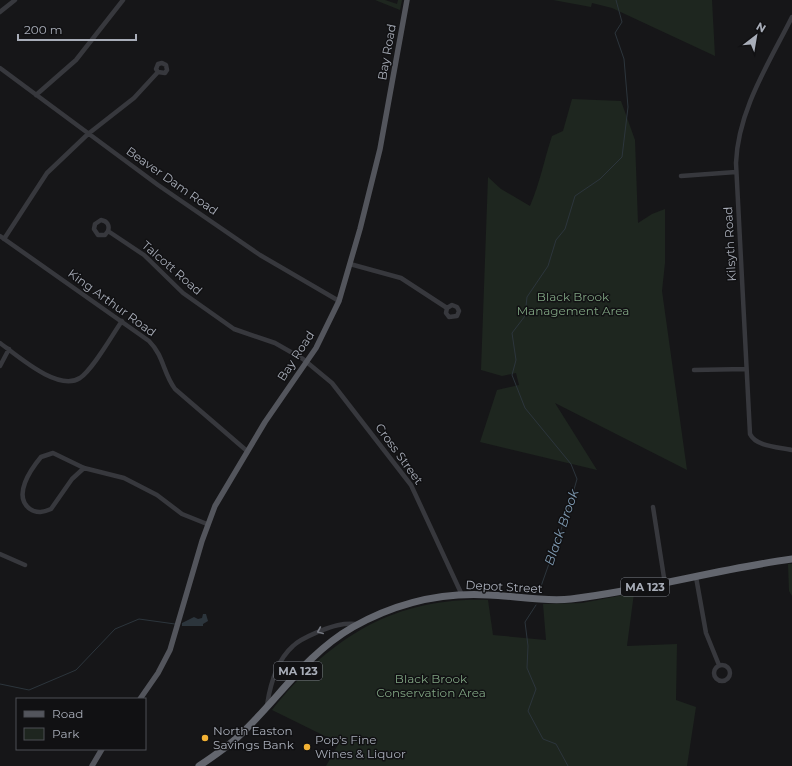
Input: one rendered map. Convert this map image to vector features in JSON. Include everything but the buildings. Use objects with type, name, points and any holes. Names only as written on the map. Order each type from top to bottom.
[{"type":"highway","name":"Depot Street","points":[[199,766],[236,739],[312,656],[335,638],[358,624],[385,611],[414,602],[442,596],[490,595],[562,600],[665,584],[755,564],[792,559]]},
{"type":"main road","name":"Bay Road","points":[[141,698],[158,673],[170,650],[207,524],[221,495],[274,408],[308,362],[339,301],[380,149],[407,0]]},
{"type":"main road","points":[[92,766],[101,750]]},
{"type":"street","points":[[0,12],[15,0]]},
{"type":"street","points":[[36,95],[76,60],[123,0]]},
{"type":"street","name":"Kilsyth Road","points":[[792,17],[747,109],[737,144],[736,172],[746,369],[752,438],[762,444],[792,450]]},
{"type":"street","name":"Beaver Dam Road","points":[[0,68],[88,134],[269,261],[339,301]]},
{"type":"street","points":[[2,237],[42,179],[88,134],[134,98],[158,72]]},
{"type":"street","points":[[681,176],[736,172]]},
{"type":"street","name":"Talcott Road","points":[[108,231],[144,255],[183,293],[234,329],[244,334],[271,341],[308,362]]},
{"type":"street","name":"King Arthur Road","points":[[2,237],[141,334],[155,347],[162,358],[169,380],[177,392],[247,451]]},
{"type":"street","points":[[350,264],[401,278],[447,308]]},
{"type":"street","points":[[0,344],[55,380],[65,382],[73,381],[80,378],[90,367],[122,321]]},
{"type":"street","points":[[0,366],[9,349]]},
{"type":"street","name":"Cross Street","points":[[308,362],[322,373],[337,389],[409,481],[462,595]]},
{"type":"street","points":[[694,370],[746,369]]},
{"type":"street","points":[[84,468],[72,479],[51,509],[38,512],[26,506],[22,493],[24,486],[42,457],[54,453],[84,468],[119,476],[157,495],[182,514],[207,524]]},
{"type":"street","points":[[653,507],[665,584]]},
{"type":"street","points":[[0,554],[25,565]]},
{"type":"street","points":[[696,577],[706,633],[719,665]]},
{"type":"street","points":[[266,707],[280,664],[292,647],[300,641],[331,626],[343,623],[358,624]]},
{"type":"green space","points":[[375,0],[385,0],[397,4],[398,0],[402,0],[400,10]]},
{"type":"green space","points":[[553,0],[712,0],[715,56],[612,8],[592,3],[591,7]]},
{"type":"green space","name":"Black Brook Management Area","points":[[572,99],[621,101],[635,140],[638,223],[652,214],[665,209],[665,263],[662,291],[687,470],[555,403],[597,470],[480,442],[497,390],[519,385],[516,373],[502,376],[481,370],[488,177],[501,189],[530,206],[537,189],[552,136],[563,131]]},
{"type":"green space","points":[[788,564],[792,564],[792,596],[789,591]]},
{"type":"green space","name":"Black Brook Conservation Area","points":[[634,593],[627,646],[677,644],[676,700],[696,707],[687,766],[326,766],[339,743],[272,710],[294,684],[317,662],[341,643],[366,627],[393,615],[422,606],[454,601],[488,600],[493,635],[546,640],[543,604],[582,603]]},
{"type":"shaded area","points":[[203,614],[206,614],[208,621],[203,624],[203,626],[182,626],[182,623],[194,617],[198,619],[202,618]]},
{"type":"waterway","name":"Black Brook","points":[[539,592],[569,507],[577,479],[571,464],[525,408],[512,375],[516,360],[512,333],[525,316],[527,297],[548,266],[556,240],[565,229],[575,196],[600,179],[622,157],[628,107],[624,59],[615,33],[622,22],[616,0]]},
{"type":"waterway","name":"Black Brook","points":[[536,605],[525,622],[528,646],[527,668],[536,689],[528,711],[543,739],[556,744],[568,766]]},
{"type":"waterway","points":[[0,684],[29,690],[76,670],[115,629],[139,619],[175,624]]},
{"type":"place","name":"North Easton Savings Bank","points":[[205,738]]},
{"type":"place","name":"Pop's Fine Wines & Liquor","points":[[307,747]]}]
